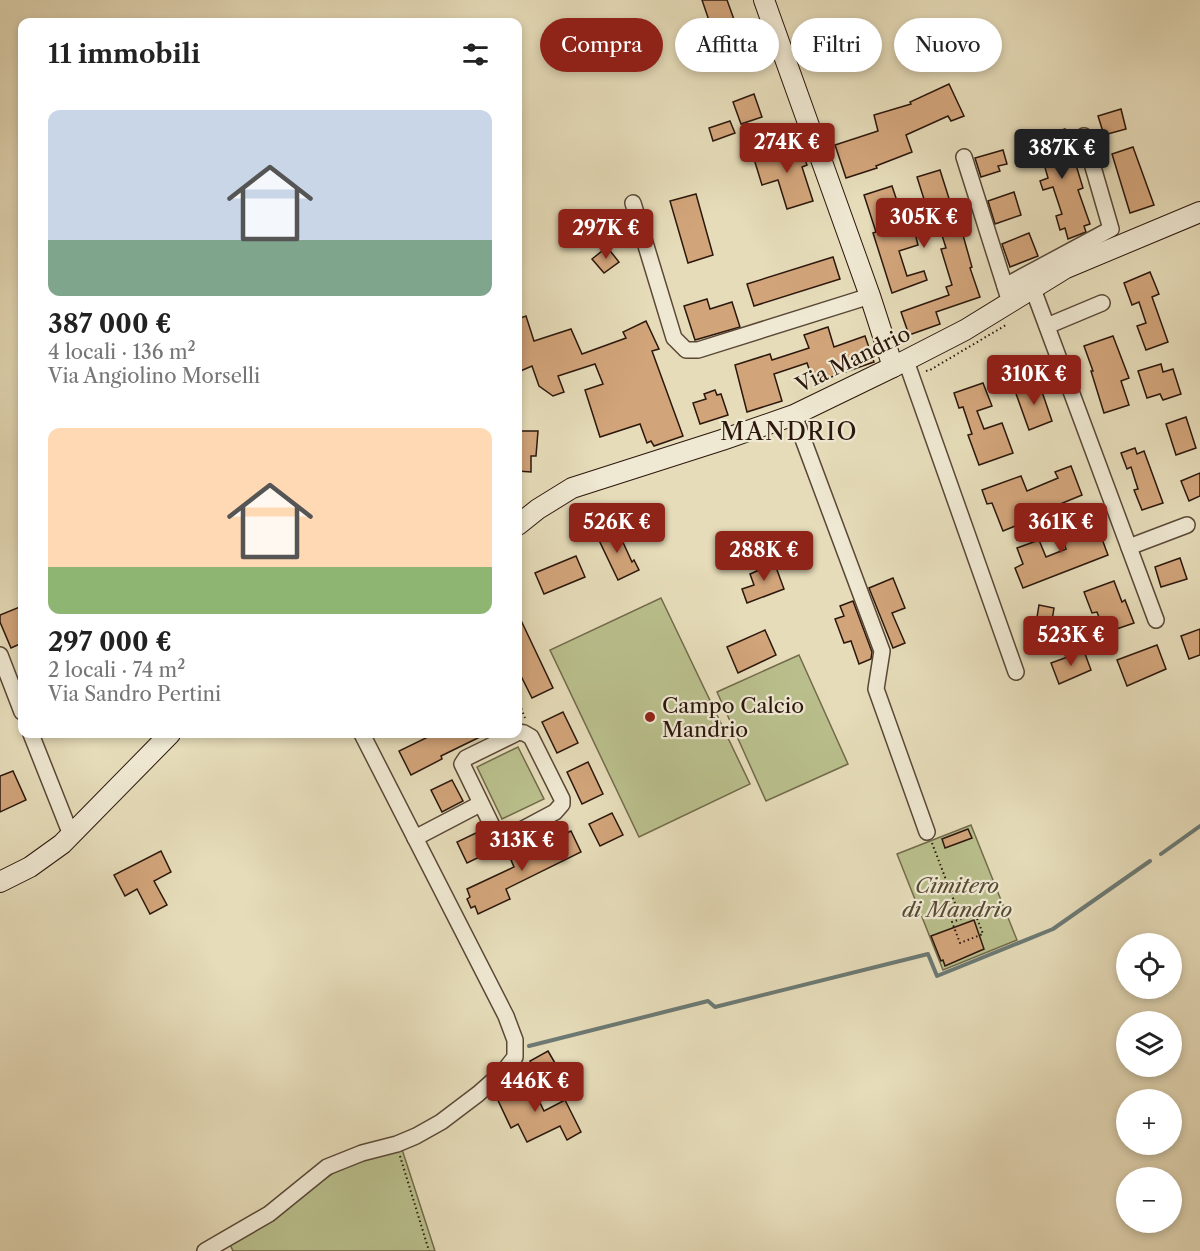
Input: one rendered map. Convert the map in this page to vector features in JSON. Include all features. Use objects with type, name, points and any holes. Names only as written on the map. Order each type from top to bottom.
[{"type":"street","points":[[764,0],[870,296],[900,364],[1016,672]]},
{"type":"street","points":[[964,157],[1008,294],[1111,229],[1084,136]]},
{"type":"street","points":[[633,202],[674,338],[686,350],[698,350],[870,296]]},
{"type":"street","name":"Via Mandrio","points":[[522,522],[572,488],[722,441],[795,415],[964,330],[1008,294],[1033,289],[1066,268],[1200,212]]},
{"type":"street","points":[[1033,289],[1156,620]]},
{"type":"street","points":[[1047,326],[1102,303]]},
{"type":"street","points":[[795,415],[882,651],[876,689],[927,832]]},
{"type":"street","points":[[1129,547],[1186,525]]},
{"type":"street","points":[[0,655],[18,702]]},
{"type":"street","points":[[508,738],[466,758],[462,765],[497,836],[506,838],[560,808],[561,799],[531,737],[522,734]]},
{"type":"street","points":[[33,738],[71,835]]},
{"type":"street","points":[[0,882],[42,859],[71,835],[166,738]]},
{"type":"street","points":[[206,1251],[269,1214],[327,1167],[362,1153],[396,1144],[441,1122],[478,1094],[504,1071],[515,1057],[515,1040],[506,1016],[364,738]]},
{"type":"street","points":[[415,838],[480,804]]},
{"type":"path","points":[[522,710],[526,721],[522,728]]},
{"type":"path","points":[[927,832],[961,918]]},
{"type":"path","points":[[975,913],[983,934],[960,943],[952,922],[961,918],[975,913]]},
{"type":"path","points":[[396,1144],[429,1251]]},
{"type":"green space","name":"Campo Calcio Mandrio","points":[[661,598],[750,784],[639,837],[550,650]]},
{"type":"green space","points":[[799,655],[848,764],[766,801],[717,692]]},
{"type":"green space","points":[[518,747],[544,799],[502,819],[477,767]]},
{"type":"green space","name":"Cimitero di Mandrio","points":[[971,825],[1017,940],[943,970],[897,854]]},
{"type":"green space","points":[[399,1140],[435,1251],[233,1251],[228,1240],[270,1216],[341,1168]]},
{"type":"building","points":[[702,0],[727,0],[733,18],[708,18]]},
{"type":"building","points":[[949,84],[964,116],[951,121],[948,116],[906,135],[912,152],[876,166],[877,168],[846,178],[835,145],[878,131],[874,115],[911,104],[910,102]]},
{"type":"building","points":[[754,94],[762,117],[741,124],[733,102]]},
{"type":"building","points":[[1121,109],[1126,129],[1104,135],[1098,116]]},
{"type":"building","points":[[730,121],[735,133],[713,141],[709,128]]},
{"type":"building","points":[[1065,129],[1083,188],[1078,190],[1090,224],[1084,226],[1086,232],[1068,239],[1065,228],[1060,230],[1056,216],[1062,214],[1053,187],[1043,190],[1040,181],[1048,178],[1042,157],[1035,159],[1029,140]]},
{"type":"building","points":[[798,141],[807,165],[802,167],[813,201],[787,209],[778,180],[762,185],[754,159],[781,151],[780,147]]},
{"type":"building","points":[[1133,147],[1154,205],[1130,213],[1112,154]]},
{"type":"building","points":[[1003,150],[1007,164],[998,166],[1000,171],[981,177],[975,158]]},
{"type":"building","points":[[940,170],[952,208],[955,207],[972,267],[970,268],[980,297],[936,312],[940,324],[909,335],[901,312],[949,295],[946,287],[952,285],[941,249],[946,248],[940,229],[916,237],[918,245],[899,251],[907,276],[924,271],[927,280],[892,293],[864,195],[892,186],[897,201],[888,204],[896,231],[924,223],[922,217],[929,215],[917,177]]},
{"type":"building","points":[[1014,192],[1021,215],[995,224],[988,201]]},
{"type":"building","points":[[696,194],[713,255],[688,263],[670,201]]},
{"type":"building","points":[[1029,233],[1038,256],[1010,267],[1002,244]]},
{"type":"building","points":[[607,247],[619,262],[604,273],[592,259]]},
{"type":"building","points":[[833,257],[840,279],[754,306],[747,284]]},
{"type":"building","points":[[1150,272],[1159,294],[1152,297],[1168,342],[1146,350],[1137,326],[1146,323],[1139,302],[1132,305],[1124,283]]},
{"type":"building","points":[[707,299],[710,309],[732,302],[740,327],[695,340],[684,306]]},
{"type":"building","points":[[526,316],[534,341],[571,329],[582,354],[626,338],[623,332],[646,321],[659,349],[652,351],[683,436],[654,446],[651,441],[647,443],[640,424],[600,437],[585,390],[603,384],[595,364],[558,376],[564,392],[553,396],[539,386],[532,366],[522,370],[522,318]]},
{"type":"building","points":[[828,327],[834,347],[865,336],[874,362],[814,383],[807,363],[774,374],[782,401],[747,412],[735,365],[770,354],[772,360],[809,348],[804,335]]},
{"type":"building","points":[[1113,336],[1129,378],[1121,381],[1129,405],[1104,413],[1084,346]]},
{"type":"building","points":[[1161,364],[1163,372],[1173,369],[1181,394],[1163,400],[1160,394],[1147,398],[1138,371]]},
{"type":"building","points":[[983,383],[992,406],[977,411],[984,429],[1002,423],[1013,453],[979,465],[968,435],[972,434],[963,407],[959,408],[954,393]]},
{"type":"building","points":[[1039,383],[1052,421],[1029,430],[1015,391]]},
{"type":"building","points":[[715,390],[717,395],[721,394],[728,415],[700,424],[693,403],[706,399],[704,394]]},
{"type":"building","points":[[1186,417],[1196,448],[1176,455],[1166,424]]},
{"type":"building","points":[[522,431],[538,431],[536,456],[531,456],[531,472],[522,471]]},
{"type":"building","points":[[1135,448],[1137,454],[1144,451],[1163,503],[1142,510],[1134,490],[1138,489],[1131,467],[1127,469],[1121,453]]},
{"type":"building","points":[[1071,466],[1082,495],[1036,514],[1040,525],[1028,530],[1025,522],[1003,531],[992,503],[987,504],[982,490],[1021,476],[1027,491],[1058,478],[1055,472]]},
{"type":"building","points":[[1200,473],[1200,496],[1189,501],[1181,481]]},
{"type":"building","points":[[1086,519],[1092,534],[1099,531],[1108,555],[1023,588],[1015,568],[1023,564],[1017,548],[1039,540],[1046,557],[1066,549],[1059,529]]},
{"type":"building","points":[[616,527],[632,562],[634,560],[639,570],[618,580],[597,536]]},
{"type":"building","points":[[576,556],[585,577],[544,594],[535,573]]},
{"type":"building","points":[[1180,558],[1187,579],[1161,587],[1155,567]]},
{"type":"building","points":[[773,559],[784,589],[747,603],[742,589],[754,585],[750,574],[757,571],[755,566]]},
{"type":"building","points":[[893,578],[905,608],[892,613],[905,643],[893,648],[869,588]]},
{"type":"building","points":[[1114,581],[1122,602],[1125,600],[1134,623],[1105,633],[1097,612],[1092,613],[1084,592]]},
{"type":"building","points":[[853,601],[872,652],[871,659],[859,664],[851,641],[844,643],[835,619],[844,616],[840,606]]},
{"type":"building","points":[[1039,605],[1054,608],[1048,645],[1033,642]]},
{"type":"building","points":[[18,608],[18,645],[11,648],[0,622],[0,615]]},
{"type":"building","points":[[522,622],[553,688],[532,698],[522,678]]},
{"type":"building","points":[[1200,629],[1200,655],[1189,659],[1181,636]]},
{"type":"building","points":[[765,630],[776,655],[738,673],[727,647]]},
{"type":"building","points":[[1157,645],[1166,669],[1127,686],[1117,660]]},
{"type":"building","points":[[1084,651],[1091,670],[1059,684],[1051,663]]},
{"type":"building","points":[[563,712],[578,743],[557,753],[542,722]]},
{"type":"building","points":[[426,738],[478,738],[441,756],[442,759],[411,775],[399,751]]},
{"type":"building","points":[[588,762],[603,794],[582,804],[567,772]]},
{"type":"building","points":[[13,771],[26,800],[0,812],[0,776]]},
{"type":"building","points":[[452,780],[463,801],[442,812],[431,790]]},
{"type":"building","points":[[612,813],[623,835],[600,846],[589,824]]},
{"type":"building","points":[[968,829],[972,838],[945,848],[942,839]]},
{"type":"building","points":[[571,831],[581,852],[506,889],[510,899],[478,914],[475,906],[471,908],[467,899],[470,897],[467,889],[514,867],[511,860]]},
{"type":"building","points":[[478,832],[488,853],[467,863],[457,842]]},
{"type":"building","points":[[161,851],[171,872],[154,881],[167,905],[150,914],[137,889],[125,896],[114,875]]},
{"type":"building","points":[[974,920],[984,949],[945,966],[931,936]]},
{"type":"building","points":[[548,1051],[555,1063],[536,1073],[530,1061]]},
{"type":"building","points":[[528,1078],[544,1111],[565,1100],[581,1132],[567,1140],[560,1126],[527,1142],[518,1124],[511,1128],[495,1094]]},
{"type":"waterway","points":[[1161,854],[1200,826]]},
{"type":"waterway","points":[[529,1046],[708,1001],[715,1007],[928,954],[937,976],[1053,929],[1150,861]]},
{"type":"place","name":"Campo Calcio Mandrio","points":[[650,717]]},
{"type":"district","name":"MANDRIO","points":[[789,431]]}]
